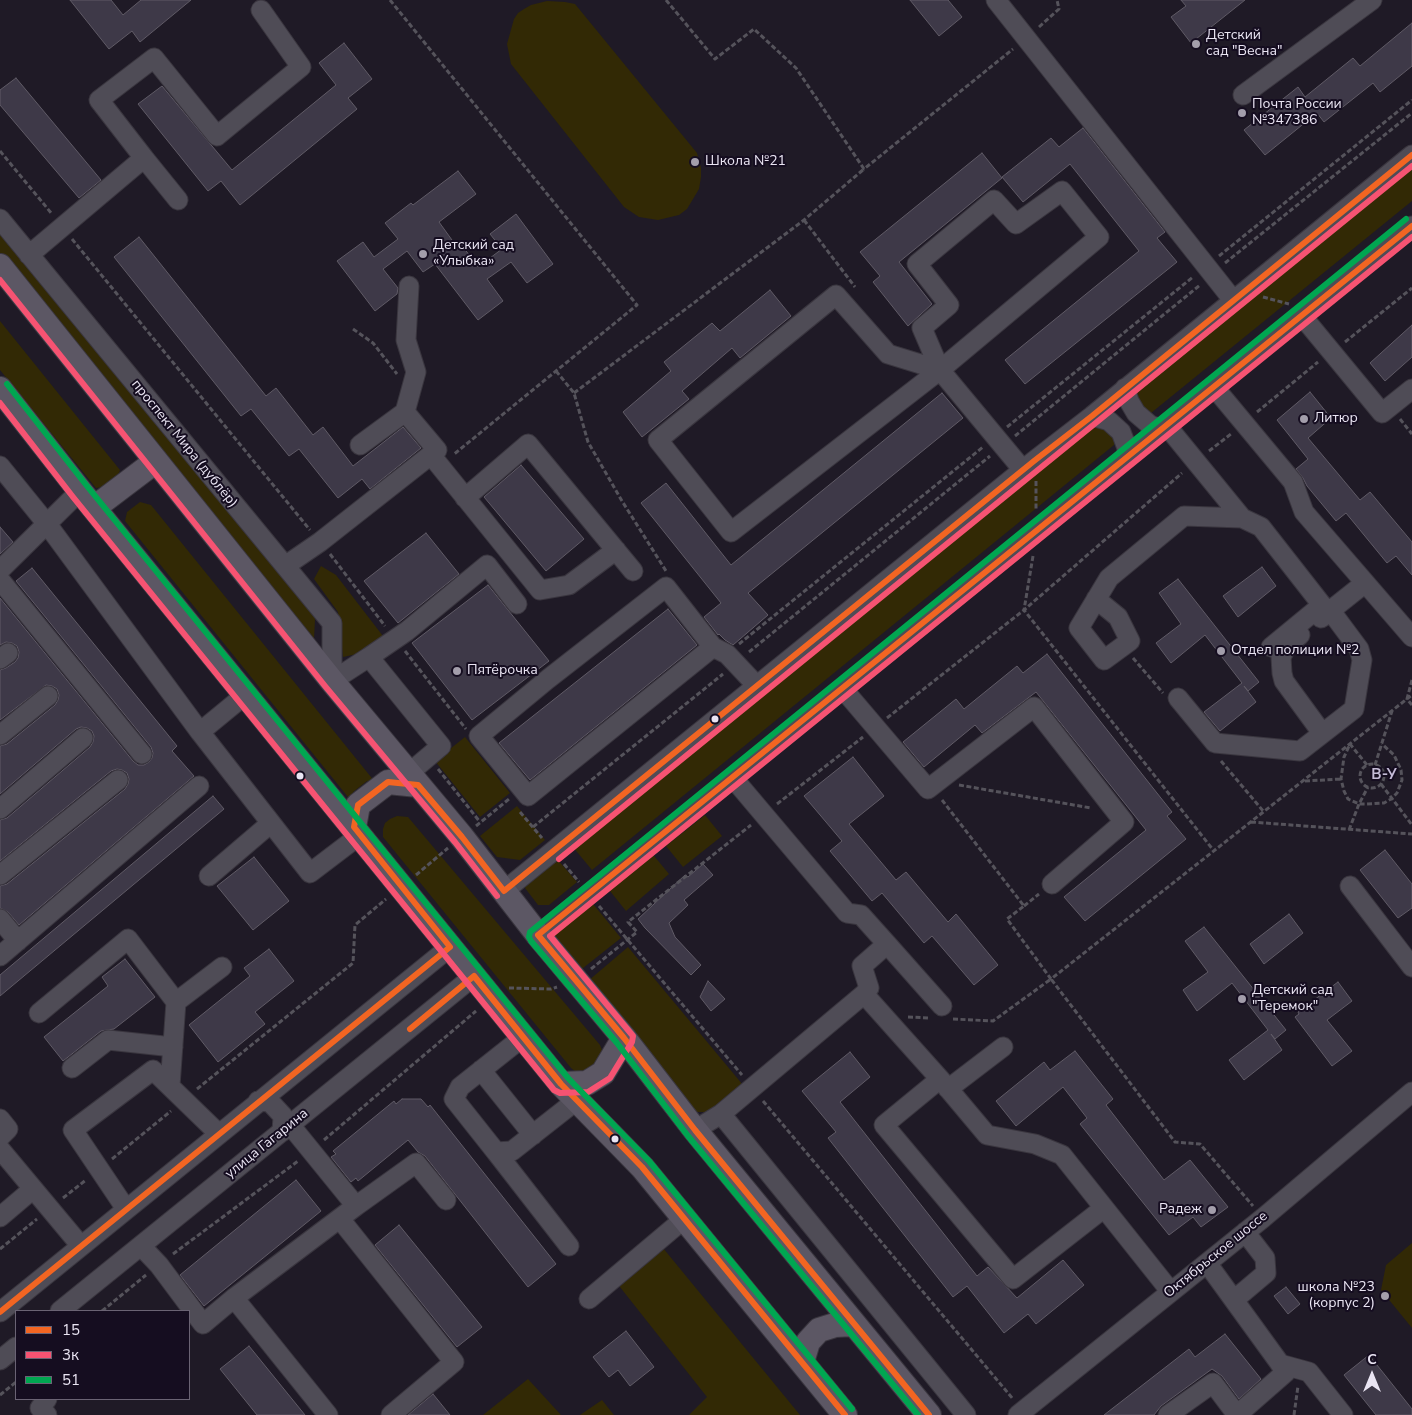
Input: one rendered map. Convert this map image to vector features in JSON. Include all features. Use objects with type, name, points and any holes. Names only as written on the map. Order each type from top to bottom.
[{"type":"main road","points":[[0,266],[332,681],[462,837],[575,981],[624,1038],[696,1130],[929,1415]]},
{"type":"main road","points":[[0,389],[523,1037],[570,1092],[642,1167],[845,1415]]},
{"type":"main road","points":[[87,499],[156,461]]},
{"type":"main road","points":[[357,831],[358,806],[388,782],[413,780]]},
{"type":"main road","points":[[570,1092],[603,1073],[624,1038]]},
{"type":"main road","points":[[802,1362],[808,1342],[819,1330],[835,1324],[854,1324]]},
{"type":"street","points":[[996,0],[1210,270],[1238,296]]},
{"type":"street","points":[[1243,95],[1372,0]]},
{"type":"street","points":[[178,200],[99,100],[154,58],[218,136],[301,67],[260,10]]},
{"type":"street","points":[[504,892],[1412,154]]},
{"type":"street","points":[[29,255],[144,158]]},
{"type":"street","points":[[940,370],[888,354],[836,294],[658,440],[732,532],[940,370],[1099,237],[1062,190],[1016,224],[994,200],[917,264],[949,305],[922,328],[940,370],[1024,470]]},
{"type":"street","name":"проспект Мира (дублёр)","points":[[0,219],[332,623],[332,681]]},
{"type":"street","points":[[538,935],[1412,226]]},
{"type":"street","points":[[360,445],[405,412],[416,372],[406,340],[409,286]]},
{"type":"street","points":[[1306,312],[1331,352],[1382,413],[1412,389]]},
{"type":"street","points":[[1214,387],[1293,482],[1304,512],[1412,637]]},
{"type":"street","points":[[1125,388],[1128,401],[1136,413],[1150,425],[1164,427],[1196,461],[1242,518]]},
{"type":"street","points":[[285,566],[435,460],[437,450],[405,412]]},
{"type":"street","points":[[1092,416],[1109,421],[1121,432],[1127,448],[1127,456]]},
{"type":"street","points":[[465,498],[528,444],[633,571]]},
{"type":"street","points":[[435,460],[540,590],[569,585],[616,550]]},
{"type":"street","points":[[0,466],[46,524],[200,732],[310,873],[357,831]]},
{"type":"street","points":[[0,570],[46,524],[87,499]]},
{"type":"street","points":[[1096,599],[1118,617],[1130,641],[1104,660],[1079,628],[1096,599],[1109,578],[1184,516],[1242,518],[1261,527],[1322,605],[1271,647]]},
{"type":"street","points":[[332,681],[408,631],[487,565],[516,604]]},
{"type":"street","points":[[0,580],[142,754]]},
{"type":"street","points":[[1322,733],[1284,681],[1281,657],[1288,644],[1365,583]]},
{"type":"street","points":[[725,655],[528,796],[479,736],[548,679],[666,587],[725,655],[758,687]]},
{"type":"street","points":[[1173,698],[1215,743],[1300,752],[1354,709],[1362,660],[1359,649],[1330,610]]},
{"type":"street","points":[[369,657],[441,746],[428,756],[413,780]]},
{"type":"street","points":[[843,689],[928,789],[1034,707],[1124,822],[1052,884]]},
{"type":"street","points":[[200,732],[246,695]]},
{"type":"street","points":[[0,735],[48,696]]},
{"type":"street","points":[[0,809],[83,738]]},
{"type":"street","points":[[733,778],[847,913],[862,914],[940,1014]]},
{"type":"street","points":[[0,875],[118,780]]},
{"type":"street","points":[[0,956],[199,786]]},
{"type":"street","points":[[208,876],[271,823]]},
{"type":"street","points":[[1350,886],[1412,967]]},
{"type":"street","points":[[0,919],[18,941]]},
{"type":"street","points":[[39,1013],[128,939],[176,1002],[170,1086]]},
{"type":"street","points":[[696,1130],[721,1114],[864,994],[869,988],[862,966],[887,944]]},
{"type":"street","points":[[0,1312],[450,946]]},
{"type":"street","points":[[176,1002],[222,967]]},
{"type":"street","name":"улица Гагарина","points":[[61,1310],[474,976]]},
{"type":"street","points":[[864,994],[987,1135],[1034,1144],[1062,1155],[1171,1292]]},
{"type":"street","points":[[523,1037],[460,1087],[454,1099],[569,1246]]},
{"type":"street","points":[[72,1068],[108,1040],[173,1047]]},
{"type":"street","points":[[1004,1047],[944,1084],[884,1125],[1013,1279],[1104,1208]]},
{"type":"street","points":[[126,1209],[73,1130],[153,1070],[219,1134]]},
{"type":"street","points":[[481,1070],[533,1135]]},
{"type":"street","points":[[496,1152],[512,1151],[533,1135],[570,1092]]},
{"type":"street","name":"Октябрьское шоссе","points":[[1021,1413],[1246,1232],[1412,1092]]},
{"type":"street","points":[[258,1101],[270,1102],[283,1116],[287,1129],[356,1206]]},
{"type":"street","points":[[721,1114],[966,1415]]},
{"type":"street","points":[[0,1119],[8,1130],[0,1137]]},
{"type":"street","points":[[0,1150],[81,1246]]},
{"type":"street","points":[[141,1246],[159,1265],[203,1324],[234,1298],[416,1163],[446,1200]]},
{"type":"street","points":[[0,1216],[33,1189]]},
{"type":"street","points":[[340,1219],[454,1362],[391,1415]]},
{"type":"street","points":[[589,1299],[684,1219]]},
{"type":"street","points":[[1234,1300],[1266,1272],[1265,1258],[1246,1232]]},
{"type":"street","points":[[1168,1415],[1213,1383],[1237,1415],[1286,1372],[1207,1263]]},
{"type":"street","points":[[234,1298],[328,1415]]},
{"type":"street","points":[[0,1360],[15,1348]]},
{"type":"street","points":[[1280,1364],[1309,1372],[1343,1415]]},
{"type":"path","points":[[390,0],[637,305],[556,371],[435,460]]},
{"type":"path","points":[[666,0],[715,59],[754,29],[796,68],[864,170]]},
{"type":"path","points":[[574,393],[804,220],[1059,9],[1057,0]]},
{"type":"path","points":[[725,655],[999,441],[1210,270],[1412,100]]},
{"type":"path","points":[[533,827],[725,655],[999,441],[1210,270],[1412,112]]},
{"type":"path","points":[[0,151],[320,542],[472,736]]},
{"type":"path","points":[[492,998],[505,988],[551,989],[575,981],[637,932],[628,922],[1024,610],[1196,461],[1412,288]]},
{"type":"path","points":[[1238,296],[1306,312]]},
{"type":"path","points":[[556,371],[574,393],[588,442],[622,501],[670,577]]},
{"type":"path","points":[[1024,610],[1214,851]]},
{"type":"path","points":[[1123,646],[1173,698]]},
{"type":"path","points":[[1412,680],[1407,699],[1412,705]]},
{"type":"path","points":[[1376,765],[1392,711]]},
{"type":"path","points":[[1366,765],[1350,744],[1344,757],[1341,779],[1348,799],[1359,804],[1384,803],[1392,799],[1400,787],[1402,780],[1401,770],[1394,755],[1382,744]]},
{"type":"path","points":[[428,756],[480,822]]},
{"type":"path","points":[[1219,759],[1264,812]]},
{"type":"path","points":[[1366,765],[1376,765],[1382,771],[1384,775],[1381,784],[1377,787],[1368,787],[1361,781],[1360,772],[1366,765]]},
{"type":"path","points":[[1303,781],[1341,779]]},
{"type":"path","points":[[1381,784],[1412,825]]},
{"type":"path","points":[[1349,830],[1368,787]]},
{"type":"path","points":[[0,1249],[353,962],[354,925],[509,799],[514,805]]},
{"type":"path","points":[[519,811],[752,1088],[1021,1413]]},
{"type":"path","points":[[525,818],[532,812]]},
{"type":"path","points":[[1251,822],[1412,834]]},
{"type":"path","points":[[1024,906],[1052,884]]},
{"type":"path","points":[[884,1016],[940,1014],[993,1021],[1051,979],[1175,1142],[1200,1144],[1263,1218]]},
{"type":"path","points":[[0,1395],[15,1383]]},
{"type":"shaded area","points":[[547,1],[575,4],[697,153],[701,168],[699,189],[687,209],[679,215],[658,220],[639,217],[624,207],[511,64],[507,44],[514,19],[518,13],[531,5]]},
{"type":"shaded area","points":[[1412,162],[1412,201],[1151,413],[1135,404],[1135,388]]},
{"type":"shaded area","points":[[0,224],[307,596],[315,619],[314,640],[306,643],[0,262]]},
{"type":"shaded area","points":[[0,321],[120,470],[117,478],[103,487],[96,488],[0,370]]},
{"type":"shaded area","points":[[1092,423],[1099,423],[1114,437],[1114,445],[592,870],[572,846]]},
{"type":"shaded area","points":[[140,502],[151,505],[375,782],[367,781],[353,792],[352,802],[125,521],[127,512]]},
{"type":"shaded area","points":[[321,566],[336,575],[386,640],[371,651],[343,657],[338,612],[314,579]]},
{"type":"shaded area","points":[[465,737],[510,793],[480,817],[435,761]]},
{"type":"shaded area","points":[[517,806],[545,840],[520,860],[497,857],[480,836]]},
{"type":"shaded area","points":[[705,815],[722,836],[683,867],[666,846]]},
{"type":"shaded area","points":[[397,816],[408,817],[600,1045],[604,1055],[596,1070],[577,1073],[571,1068],[383,837],[385,823]]},
{"type":"shaded area","points":[[650,851],[669,874],[626,911],[606,886]]},
{"type":"shaded area","points":[[557,859],[577,882],[549,905],[538,905],[525,888],[527,881]]},
{"type":"shaded area","points":[[589,899],[621,938],[578,972],[553,941],[557,925]]},
{"type":"shaded area","points":[[628,947],[743,1085],[708,1112],[694,1112],[588,981]]},
{"type":"shaded area","points":[[1412,1243],[1412,1328],[1381,1290],[1386,1265]]},
{"type":"shaded area","points":[[663,1248],[800,1415],[689,1415],[707,1397],[616,1282]]},
{"type":"shaded area","points":[[528,1379],[561,1415],[483,1415]]},
{"type":"shaded area","points":[[602,1400],[614,1415],[580,1415]]},
{"type":"building","points":[[70,0],[111,0],[123,15],[141,0],[191,0],[140,42],[132,31],[109,49]]},
{"type":"building","points":[[910,0],[948,0],[962,17],[939,36]]},
{"type":"building","points":[[1181,0],[1245,0],[1191,43],[1171,17],[1186,6]]},
{"type":"building","points":[[1412,23],[1412,66],[1380,92],[1373,83],[1324,122],[1317,113],[1265,155],[1244,130],[1298,87],[1305,97],[1353,58],[1360,66]]},
{"type":"building","points":[[344,43],[372,79],[348,98],[357,109],[240,205],[221,181],[208,191],[138,104],[162,86],[232,170],[336,85],[319,63]]},
{"type":"building","points":[[16,78],[101,180],[79,198],[0,105],[0,90]]},
{"type":"building","points":[[1083,128],[1165,232],[1157,238],[1177,262],[1025,384],[1005,360],[1139,251],[1070,164],[1023,202],[1002,177],[1051,138],[1059,147]]},
{"type":"building","points":[[982,153],[1002,178],[899,262],[932,304],[908,326],[873,282],[880,276],[860,252]]},
{"type":"building","points":[[458,171],[476,194],[439,222],[457,247],[461,244],[478,267],[502,249],[490,234],[516,214],[553,264],[527,283],[511,262],[487,279],[503,301],[478,320],[435,264],[423,272],[407,251],[383,269],[398,288],[397,294],[375,311],[337,261],[363,242],[374,257],[398,239],[385,223],[411,203],[413,205]]},
{"type":"building","points":[[139,237],[266,396],[276,388],[313,435],[323,427],[353,466],[403,427],[421,448],[370,489],[362,479],[338,498],[299,449],[289,456],[251,409],[241,416],[114,257]]},
{"type":"building","points":[[770,290],[791,316],[740,358],[732,348],[682,391],[689,399],[642,437],[623,412],[671,371],[664,362],[712,323],[720,331]]},
{"type":"building","points":[[1412,325],[1412,357],[1385,381],[1370,363]]},
{"type":"building","points":[[1310,392],[1331,418],[1308,438],[1360,500],[1370,492],[1412,542],[1412,575],[1396,556],[1387,563],[1346,513],[1336,521],[1307,486],[1296,469],[1308,459],[1277,420]]},
{"type":"building","points":[[942,393],[963,418],[748,593],[768,615],[733,645],[718,635],[704,617],[721,603],[641,503],[666,483],[731,565]]},
{"type":"building","points":[[521,465],[584,539],[546,571],[484,497]]},
{"type":"building","points":[[0,527],[13,542],[0,554]]},
{"type":"building","points":[[426,533],[459,574],[398,623],[364,581]]},
{"type":"building","points":[[1262,567],[1276,586],[1238,617],[1223,596]]},
{"type":"building","points":[[32,568],[177,746],[172,751],[194,776],[19,925],[8,912],[0,908],[0,886],[7,884],[125,789],[129,779],[127,773],[122,770],[111,771],[0,861],[0,820],[7,818],[90,747],[94,736],[92,731],[87,728],[81,727],[76,729],[0,794],[0,746],[7,744],[55,705],[59,695],[57,689],[46,685],[0,720],[0,670],[15,662],[19,652],[17,646],[12,643],[6,642],[0,645],[0,598],[133,761],[138,765],[144,765],[152,758],[153,753],[151,747],[16,581]]},
{"type":"building","points":[[1178,579],[1259,682],[1248,691],[1244,686],[1256,702],[1220,731],[1204,712],[1242,683],[1205,635],[1171,663],[1156,643],[1181,624],[1159,593]]},
{"type":"building","points":[[488,585],[549,661],[472,720],[412,643]]},
{"type":"building","points":[[668,609],[697,645],[530,780],[499,743]]},
{"type":"building","points":[[1047,654],[1172,812],[1167,816],[1186,839],[1085,921],[1064,897],[1146,830],[1036,692],[982,733],[975,725],[924,767],[903,742],[956,699],[964,709],[1017,666],[1023,673]]},
{"type":"building","points":[[853,757],[884,796],[849,824],[896,880],[906,872],[948,922],[956,914],[998,965],[974,985],[932,936],[924,943],[882,893],[872,901],[830,851],[842,841],[804,796]]},
{"type":"building","points":[[213,796],[224,809],[0,996],[0,975]]},
{"type":"building","points":[[1385,850],[1412,884],[1412,908],[1398,918],[1360,870]]},
{"type":"building","points":[[254,857],[289,901],[253,930],[217,886]]},
{"type":"building","points":[[703,864],[713,875],[684,900],[688,905],[669,923],[675,937],[701,965],[691,975],[638,919],[685,875],[688,877]]},
{"type":"building","points":[[1289,914],[1303,933],[1264,964],[1250,944]]},
{"type":"building","points":[[1204,927],[1286,1030],[1275,1039],[1271,1034],[1282,1050],[1244,1080],[1229,1060],[1268,1030],[1232,983],[1197,1011],[1183,990],[1208,972],[1185,941]]},
{"type":"building","points":[[269,949],[294,981],[255,1012],[265,1024],[218,1062],[189,1025],[250,976],[244,968]]},
{"type":"building","points":[[125,959],[155,997],[114,1029],[101,1031],[63,1061],[44,1037],[108,986],[102,977]]},
{"type":"building","points":[[708,981],[725,999],[711,1011],[700,997]]},
{"type":"building","points":[[1338,982],[1352,1001],[1327,1020],[1352,1051],[1332,1066],[1295,1017],[1299,1014],[1298,1012]]},
{"type":"building","points":[[1075,1051],[1113,1099],[1106,1105],[1164,1180],[1190,1160],[1228,1207],[1201,1227],[1193,1217],[1169,1235],[1080,1124],[1087,1118],[1063,1087],[1016,1126],[996,1101],[1044,1062],[1050,1070]]},
{"type":"building","points":[[850,1052],[870,1077],[840,1102],[977,1276],[988,1267],[1017,1298],[1063,1260],[1084,1285],[1036,1324],[1028,1314],[1004,1333],[967,1286],[953,1297],[828,1138],[836,1132],[802,1091]]},
{"type":"building","points":[[402,1099],[421,1099],[428,1107],[430,1105],[556,1264],[528,1287],[425,1156],[418,1152],[408,1140],[358,1181],[356,1178],[351,1182],[331,1157],[336,1154],[333,1151],[394,1101],[396,1104]]},
{"type":"building","points":[[296,1180],[321,1211],[204,1306],[180,1275]]},
{"type":"building","points":[[399,1225],[482,1327],[457,1347],[375,1245]]},
{"type":"building","points":[[1286,1287],[1300,1304],[1288,1314],[1274,1296]]},
{"type":"building","points":[[626,1331],[654,1367],[630,1386],[618,1370],[609,1377],[593,1357]]},
{"type":"building","points":[[1225,1334],[1261,1379],[1239,1399],[1222,1376],[1212,1369],[1161,1406],[1154,1415],[1104,1415],[1189,1349],[1195,1357]]},
{"type":"building","points":[[249,1346],[305,1415],[257,1415],[220,1369]]},
{"type":"building","points":[[1369,1355],[1412,1409],[1412,1415],[1376,1415],[1344,1375]]},
{"type":"building","points":[[433,1394],[450,1415],[408,1415]]},
{"type":"transit line","name":"15","points":[[0,1312],[450,947],[354,827],[358,805],[388,782],[418,785],[504,891],[1412,155]]},
{"type":"transit line","name":"3к","points":[[559,859],[1412,166]]},
{"type":"transit line","name":"51","points":[[918,1415],[688,1136],[617,1043],[531,941],[529,937],[530,932],[1406,219]]},
{"type":"transit line","name":"15","points":[[929,1415],[695,1130],[624,1038],[538,935],[1412,226]]},
{"type":"transit line","name":"3к","points":[[0,403],[73,497],[554,1090],[560,1093],[588,1092],[610,1078],[632,1042],[633,1036],[550,936],[1412,237]]},
{"type":"transit line","name":"3к","points":[[0,280],[325,686],[455,842],[497,896]]},
{"type":"transit line","name":"51","points":[[7,384],[87,486],[568,1078],[649,1161],[852,1409]]},
{"type":"transit line","name":"15","points":[[410,1029],[474,976],[561,1084],[642,1167],[845,1415]]},
{"type":"place","name":"Детский сад \"Весна\"","points":[[1196,44]]},
{"type":"place","name":"Почта России №347386","points":[[1242,113]]},
{"type":"place","name":"Школа №21","points":[[695,162]]},
{"type":"place","name":"Детский сад «Улыбка»","points":[[423,254]]},
{"type":"place","name":"Литюр","points":[[1304,419]]},
{"type":"place","name":"Отдел полиции №2","points":[[1221,651]]},
{"type":"place","name":"Пятёрочка","points":[[457,671]]},
{"type":"place","name":"Детский сад \"Теремок\"","points":[[1242,999]]},
{"type":"place","name":"Радеж","points":[[1212,1210]]},
{"type":"place","name":"школа №23 (корпус 2)","points":[[1385,1296]]},
{"type":"district","name":"В-У","points":[[1384,775]]}]
